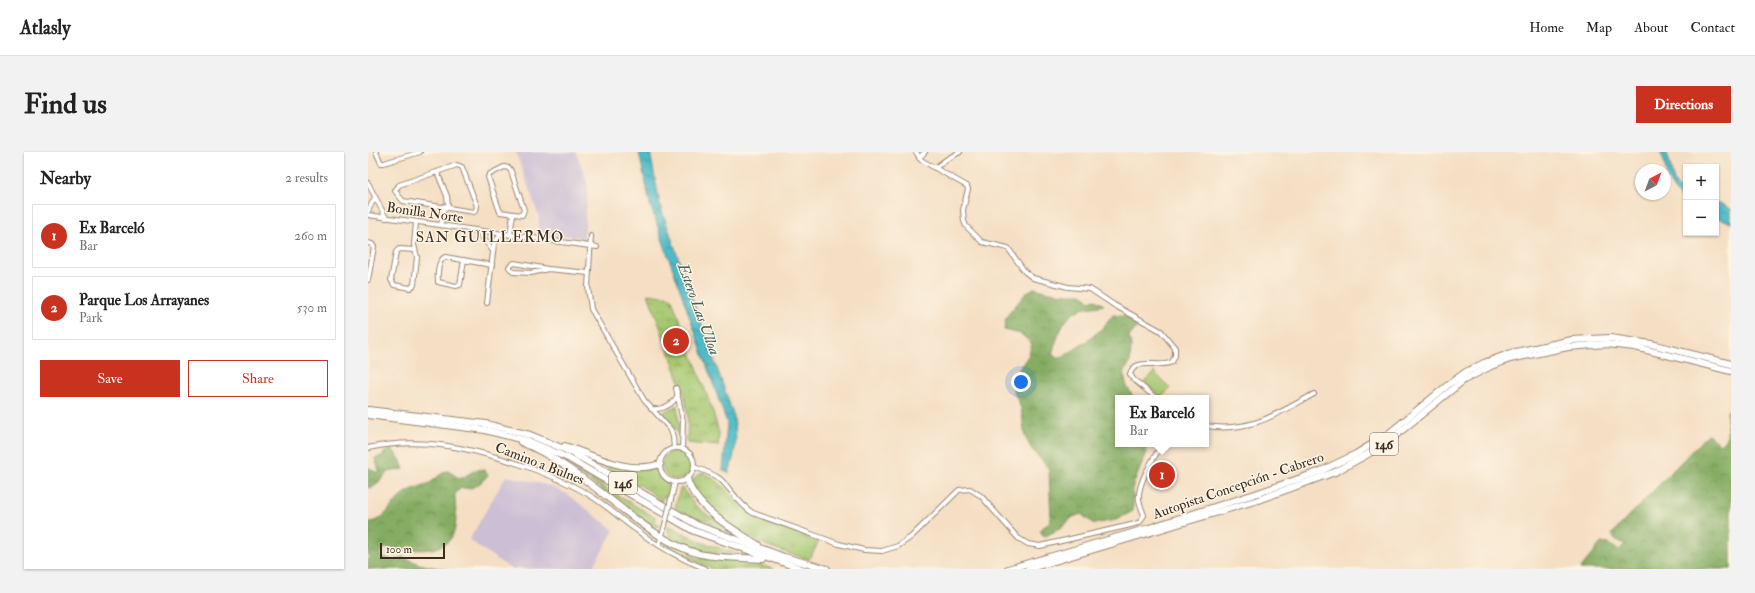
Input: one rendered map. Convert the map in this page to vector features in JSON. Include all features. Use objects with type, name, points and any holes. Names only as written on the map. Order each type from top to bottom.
[{"type":"highway","name":"Autopista Concepción - Cabrero","points":[[1008,569],[1171,521],[1321,471],[1345,460],[1377,441],[1466,372],[1484,363],[1511,353],[1572,340],[1610,338],[1641,342],[1731,364]]},
{"type":"highway","name":"Autopista Concepción - Cabrero","points":[[1028,569],[1258,500],[1334,472],[1368,454],[1390,440],[1464,380],[1487,368],[1510,360],[1568,346],[1606,344],[1635,347],[1731,371]]},
{"type":"highway","name":"146","points":[[368,410],[495,425],[517,430],[546,441],[578,456],[697,525],[768,551],[827,569]]},
{"type":"highway","name":"146","points":[[368,415],[494,431],[520,438],[552,450],[694,531],[802,569]]},
{"type":"highway","points":[[494,431],[526,444],[556,461],[646,527],[685,549],[703,555],[773,560]]},
{"type":"highway","points":[[546,441],[628,467],[644,468],[660,464]]},
{"type":"highway","points":[[687,480],[689,488],[695,497],[715,516],[768,551]]},
{"type":"street","points":[[376,152],[381,163],[384,164],[420,152]]},
{"type":"street","points":[[916,152],[919,158],[967,186],[968,189],[963,210],[964,221],[979,240],[986,244],[1000,245],[1008,248],[1025,272],[1033,278],[1068,287],[1090,289],[1164,334],[1175,348],[1175,356],[1172,362],[1168,364],[1139,364],[1132,368],[1130,374],[1133,379],[1152,395]]},
{"type":"street","points":[[919,158],[925,152]]},
{"type":"street","points":[[935,168],[960,152]]},
{"type":"street","points":[[458,165],[461,166],[477,207],[474,212],[403,201],[395,191],[399,185],[437,172],[458,165]]},
{"type":"street","points":[[504,168],[511,170],[524,210],[522,215],[513,214],[503,213],[499,210],[488,179],[490,174],[504,168]]},
{"type":"street","points":[[437,172],[447,196],[446,207],[441,225]]},
{"type":"street","points":[[369,187],[386,218]]},
{"type":"street","points":[[368,211],[375,197]]},
{"type":"street","points":[[510,235],[513,214]]},
{"type":"street","name":"Bonilla Norte","points":[[368,215],[597,247]]},
{"type":"street","points":[[415,250],[399,249],[396,252],[391,280],[394,285],[410,288],[414,285],[417,257],[414,245],[416,222]]},
{"type":"street","points":[[478,231],[493,251]]},
{"type":"street","points":[[487,303],[495,241],[501,234]]},
{"type":"street","points":[[591,236],[589,297],[593,314],[641,395],[651,409],[671,430],[674,437],[674,448]]},
{"type":"street","points":[[368,243],[372,244],[374,247],[368,280]]},
{"type":"street","points":[[464,260],[459,285],[442,284],[438,282],[440,261],[445,257],[464,260],[492,265]]},
{"type":"street","points":[[548,269],[531,273],[512,271],[510,267],[514,263],[589,274]]},
{"type":"street","points":[[676,388],[683,421],[682,449]]},
{"type":"street","points":[[1209,426],[1236,428],[1247,425],[1281,411],[1314,394]]},
{"type":"street","points":[[651,409],[666,407],[674,401],[678,395]]},
{"type":"street","name":"Camino a Bulnes","points":[[368,448],[399,443],[449,445],[483,452],[528,467],[554,477],[588,494],[658,546],[706,569]]},
{"type":"street","points":[[694,467],[708,472],[720,480],[748,511],[839,544],[864,550],[878,551],[891,549],[911,537],[956,492],[966,488],[977,492],[1018,538],[1033,546],[1040,546],[1140,522],[1144,515],[1140,504],[1140,490],[1152,459],[1160,447]]},
{"type":"street","points":[[674,448],[682,449],[688,452],[692,457],[694,467],[687,480],[675,482],[664,476],[660,464],[664,454],[674,448]]},
{"type":"street","points":[[658,546],[662,537],[675,482]]},
{"type":"shaded area","points":[[516,152],[576,152],[588,185],[584,238],[538,232],[539,217]]},
{"type":"shaded area","points":[[506,476],[547,485],[567,494],[614,530],[592,569],[521,569],[517,567],[515,569],[511,569],[469,540]]},
{"type":"green space","points":[[1034,288],[1058,293],[1082,294],[1090,301],[1094,299],[1104,305],[1082,309],[1073,313],[1069,317],[1061,329],[1052,354],[1058,359],[1095,335],[1113,315],[1128,317],[1138,326],[1129,337],[1131,345],[1130,364],[1123,372],[1127,387],[1132,395],[1115,395],[1115,447],[1144,447],[1147,452],[1133,485],[1133,511],[1116,520],[1094,524],[1081,514],[1073,517],[1059,529],[1044,537],[1040,530],[1051,521],[1049,469],[1031,448],[1025,436],[1021,408],[1010,382],[1028,356],[1032,344],[1021,334],[1004,330],[1006,317],[1026,293]]},
{"type":"green space","points":[[648,294],[671,297],[713,412],[719,433],[718,446],[687,443],[688,417],[684,393]]},
{"type":"green space","points":[[1154,372],[1170,388],[1164,395],[1158,395],[1144,382]]},
{"type":"green space","points":[[677,405],[680,438],[671,422],[662,413]]},
{"type":"green space","points":[[1731,408],[1731,569],[1580,569],[1601,543],[1608,544],[1619,550],[1625,544],[1615,539],[1612,534],[1708,434],[1720,444],[1727,439],[1727,411]]},
{"type":"green space","points":[[392,449],[400,459],[404,469],[388,472],[375,486],[368,488],[368,467],[377,473],[379,470],[375,458],[382,456],[385,452]]},
{"type":"green space","points":[[677,450],[683,451],[691,459],[691,471],[683,479],[677,480],[671,479],[663,471],[662,465],[663,459],[671,451]]},
{"type":"green space","points":[[588,458],[613,466],[629,469],[638,470],[655,468],[659,475],[670,485],[669,498],[664,496],[662,501],[648,490]]},
{"type":"green space","points":[[565,464],[656,518],[655,523],[660,526],[651,527],[618,501]]},
{"type":"green space","points":[[483,469],[488,475],[482,481],[476,486],[470,488],[461,488],[455,494],[455,528],[451,538],[444,544],[436,548],[426,550],[384,548],[379,556],[394,561],[403,557],[419,564],[443,569],[368,569],[368,523],[374,522],[383,516],[404,494],[412,489],[430,483],[444,472],[448,471],[460,479],[474,471]]},
{"type":"green space","points":[[704,473],[718,482],[747,512],[754,517],[819,541],[809,560],[757,541],[715,511],[700,498],[693,486],[693,480],[697,476]]},
{"type":"green space","points":[[682,488],[697,507],[737,536],[709,527],[710,522],[681,512],[675,508],[680,489]]},
{"type":"green space","points":[[668,525],[701,542],[736,553],[706,552],[684,547],[675,542],[670,535]]},
{"type":"green space","points":[[665,543],[697,558],[744,561],[774,569],[713,569],[666,548],[663,546]]},
{"type":"water","points":[[639,152],[650,152],[660,205],[733,414],[736,444],[729,473],[723,471],[727,423],[650,204]]},
{"type":"water","points":[[1660,152],[1666,152],[1670,164],[1665,164]]},
{"type":"water","points":[[1671,168],[1674,180],[1683,194],[1683,199],[1672,187]]},
{"type":"water","points":[[1719,204],[1731,209],[1731,223],[1720,218]]},
{"type":"place","name":"Parque Los Arrayanes","points":[[676,341]]},
{"type":"place","name":"Ex Barceló","points":[[1162,475]]},
{"type":"district","name":"SAN GUILLERMO","points":[[490,237]]},
{"type":"water label","name":"Estero Las Ulloa","points":[[699,309]]}]
